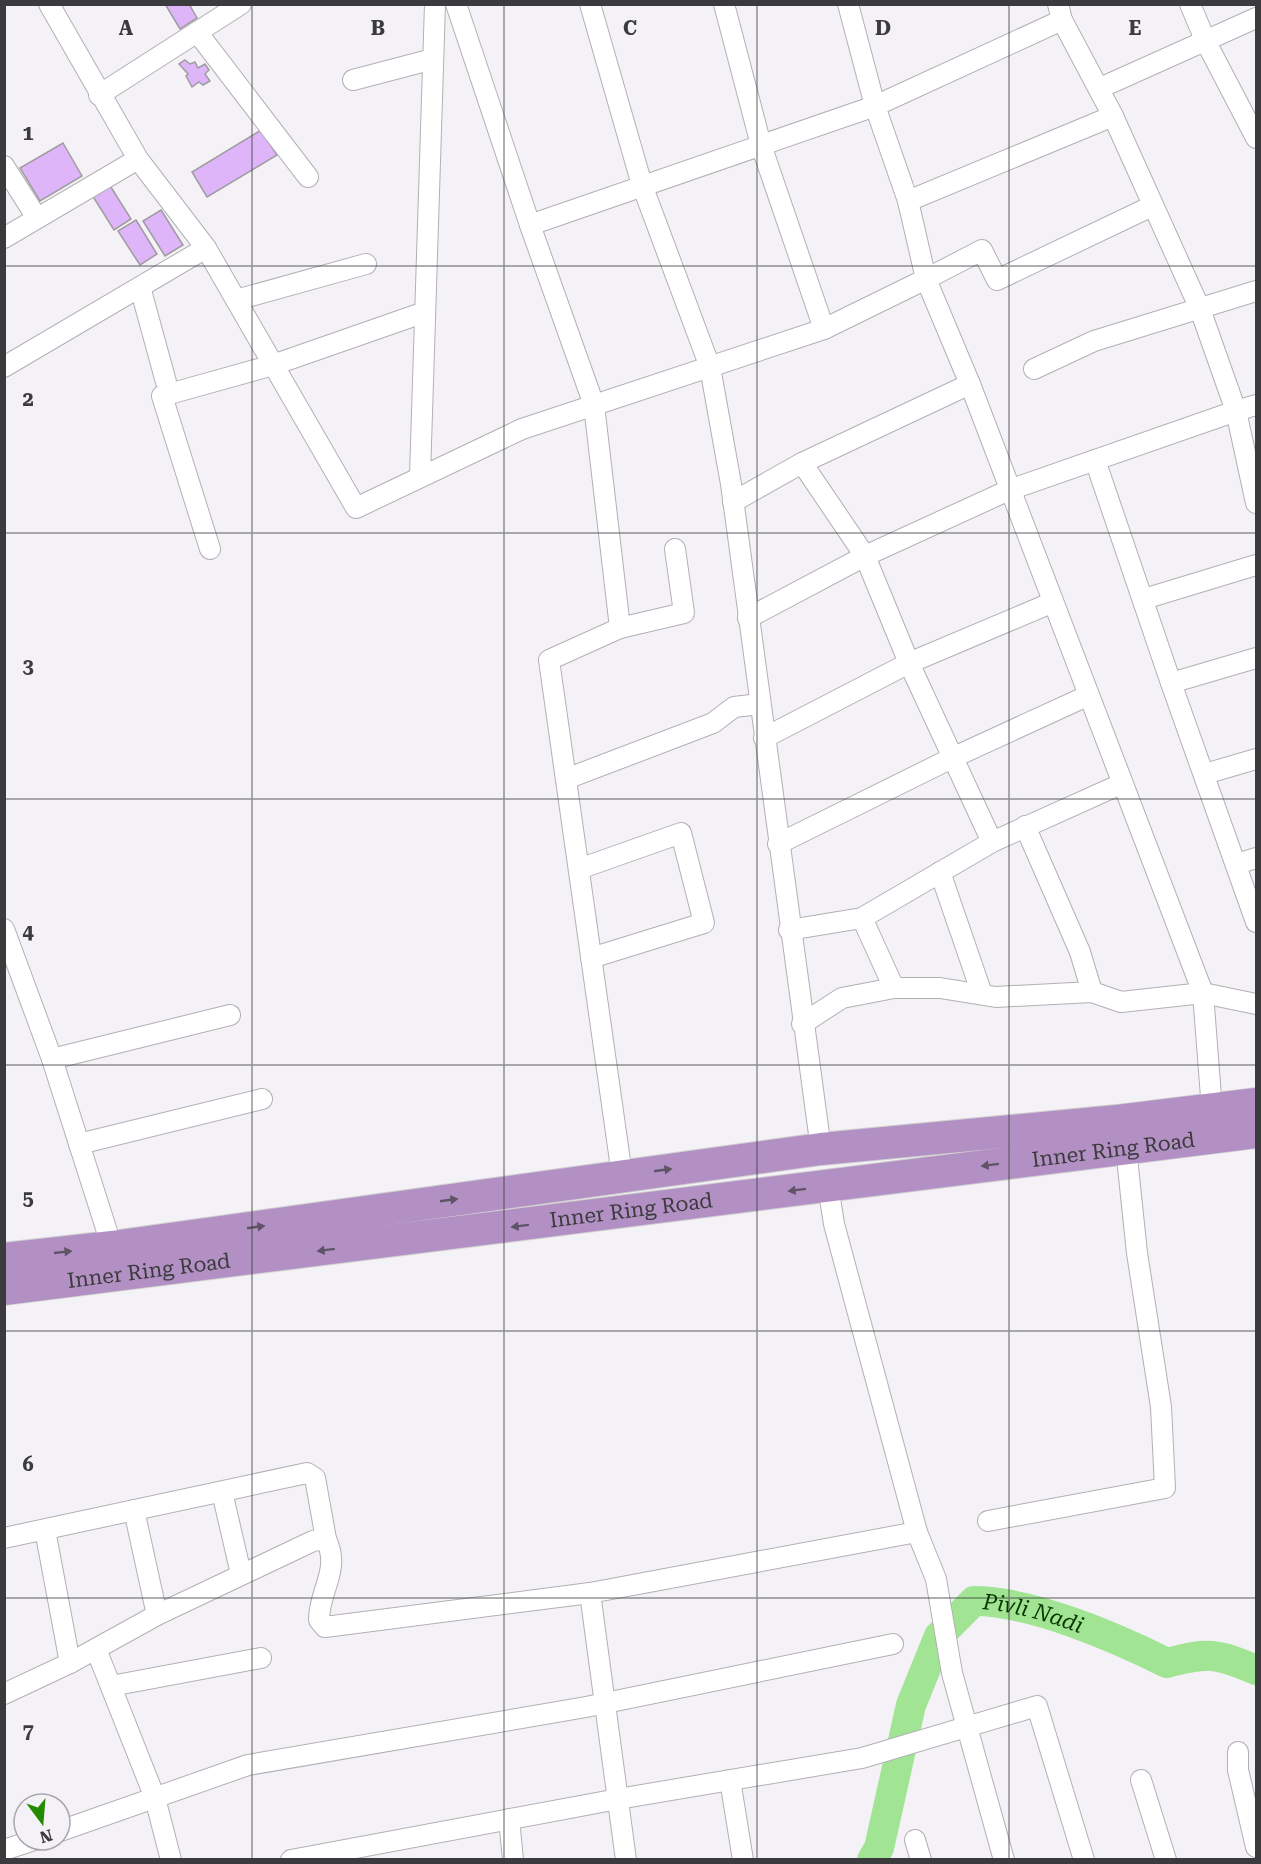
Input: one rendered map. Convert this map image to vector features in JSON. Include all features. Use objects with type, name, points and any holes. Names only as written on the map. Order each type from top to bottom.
[{"type":"highway","name":"Inner Ring Road","points":[[4,1259],[112,1247],[821,1149],[1117,1121],[1257,1104]]},
{"type":"highway","name":"Inner Ring Road","points":[[4,1289],[1257,1132]]},
{"type":"street","points":[[49,4],[99,95],[138,159],[206,248],[356,508],[522,429],[824,329],[982,250],[997,280],[1152,206]]},
{"type":"street","points":[[99,95],[241,4]]},
{"type":"street","points":[[420,476],[435,4]]},
{"type":"street","points":[[456,4],[530,225],[594,405],[620,628]]},
{"type":"street","points":[[590,4],[642,185],[710,367],[734,502],[789,930],[821,1149]]},
{"type":"street","points":[[724,4],[760,145],[824,329]]},
{"type":"street","points":[[848,4],[875,106],[908,201],[926,279],[969,384],[1120,784],[1203,993],[1212,1110]]},
{"type":"street","points":[[1190,4],[1206,42],[1257,138]]},
{"type":"street","points":[[530,225],[875,106],[1060,12],[1100,88],[1200,309],[1236,411],[1257,503]]},
{"type":"street","points":[[1100,88],[1257,18]]},
{"type":"street","points":[[197,32],[308,177]]},
{"type":"street","points":[[353,80],[434,59]]},
{"type":"street","points":[[908,201],[1113,116]]},
{"type":"street","points":[[4,238],[138,159]]},
{"type":"street","points":[[4,166],[37,218]]},
{"type":"street","points":[[6,362],[206,248]]},
{"type":"street","points":[[236,300],[366,264]]},
{"type":"street","points":[[140,287],[166,382]]},
{"type":"street","points":[[1034,369],[1094,341],[1257,291]]},
{"type":"street","points":[[210,549],[162,396],[273,365],[425,312]]},
{"type":"street","points":[[734,502],[802,463],[969,384]]},
{"type":"street","points":[[748,618],[865,556],[1009,490],[1257,405]]},
{"type":"street","points":[[1095,460],[1171,683],[1257,922]]},
{"type":"street","points":[[802,463],[865,556],[909,663],[992,842]]},
{"type":"street","points":[[622,1175],[549,660],[620,628],[684,613],[675,549]]},
{"type":"street","points":[[1144,599],[1257,565]]},
{"type":"street","points":[[764,738],[909,663],[1051,603]]},
{"type":"street","points":[[1171,683],[1257,658]]},
{"type":"street","points":[[778,844],[952,758],[1087,696]]},
{"type":"street","points":[[566,779],[713,723],[734,707],[760,704]]},
{"type":"street","points":[[1205,774],[1257,759]]},
{"type":"street","points":[[789,930],[862,918],[992,842],[1120,784]]},
{"type":"street","points":[[1025,826],[1080,952],[1092,992]]},
{"type":"street","points":[[579,868],[681,833],[704,922],[591,958]]},
{"type":"street","points":[[1237,864],[1257,858]]},
{"type":"street","points":[[940,872],[982,994]]},
{"type":"street","points":[[862,918],[894,988]]},
{"type":"street","points":[[4,929],[52,1059],[112,1247]]},
{"type":"street","points":[[802,1024],[842,998],[894,988],[940,988],[996,997],[1092,992],[1121,1002],[1203,993],[1257,1004]]},
{"type":"street","points":[[52,1059],[230,1016]]},
{"type":"street","points":[[79,1144],[262,1100]]},
{"type":"street","points":[[988,1521],[1165,1488],[1161,1407],[1137,1253],[1126,1148]]},
{"type":"street","points":[[828,1186],[834,1224],[917,1532],[936,1580],[944,1613],[952,1673],[1004,1860]]},
{"type":"street","points":[[4,1538],[307,1473],[315,1478],[326,1539],[333,1553],[333,1564],[319,1611],[319,1620],[325,1627],[590,1593],[917,1532]]},
{"type":"street","points":[[222,1492],[241,1574]]},
{"type":"street","points":[[134,1510],[157,1615]]},
{"type":"street","points":[[45,1530],[70,1663]]},
{"type":"street","points":[[4,1694],[70,1663],[157,1615],[241,1574],[313,1541],[326,1539]]},
{"type":"street","points":[[590,1593],[626,1860]]},
{"type":"street","points":[[72,1827],[248,1765],[606,1701],[893,1644]]},
{"type":"street","points":[[96,1649],[155,1798],[171,1860]]},
{"type":"street","points":[[111,1686],[261,1658]]},
{"type":"street","points":[[291,1860],[618,1799],[862,1758],[1037,1706],[1084,1860]]},
{"type":"street","points":[[1238,1752],[1238,1770],[1257,1847]]},
{"type":"street","points":[[730,1780],[743,1860]]},
{"type":"street","points":[[1142,1780],[1166,1860]]},
{"type":"street","points":[[509,1819],[513,1860]]},
{"type":"street","points":[[915,1840],[921,1860]]},
{"type":"building","points":[[165,4],[189,4],[197,18],[180,29]]},
{"type":"building","points":[[185,60],[190,64],[195,62],[198,68],[205,64],[209,70],[205,74],[210,81],[203,85],[199,82],[192,87],[186,76],[188,74],[179,64]]},
{"type":"building","points":[[261,130],[277,155],[207,197],[192,172]]},
{"type":"building","points":[[63,143],[82,176],[40,201],[20,168]]},
{"type":"building","points":[[109,184],[131,219],[114,230],[92,195]]},
{"type":"building","points":[[161,210],[183,245],[165,256],[143,221]]},
{"type":"building","points":[[136,220],[157,254],[140,265],[118,231]]},
{"type":"waterway","name":"Pivli Nadi","points":[[872,1860],[879,1848],[911,1705],[939,1636],[974,1601],[1021,1607],[1072,1622],[1123,1642],[1167,1663],[1193,1657],[1212,1656],[1222,1657],[1256,1670]]}]
